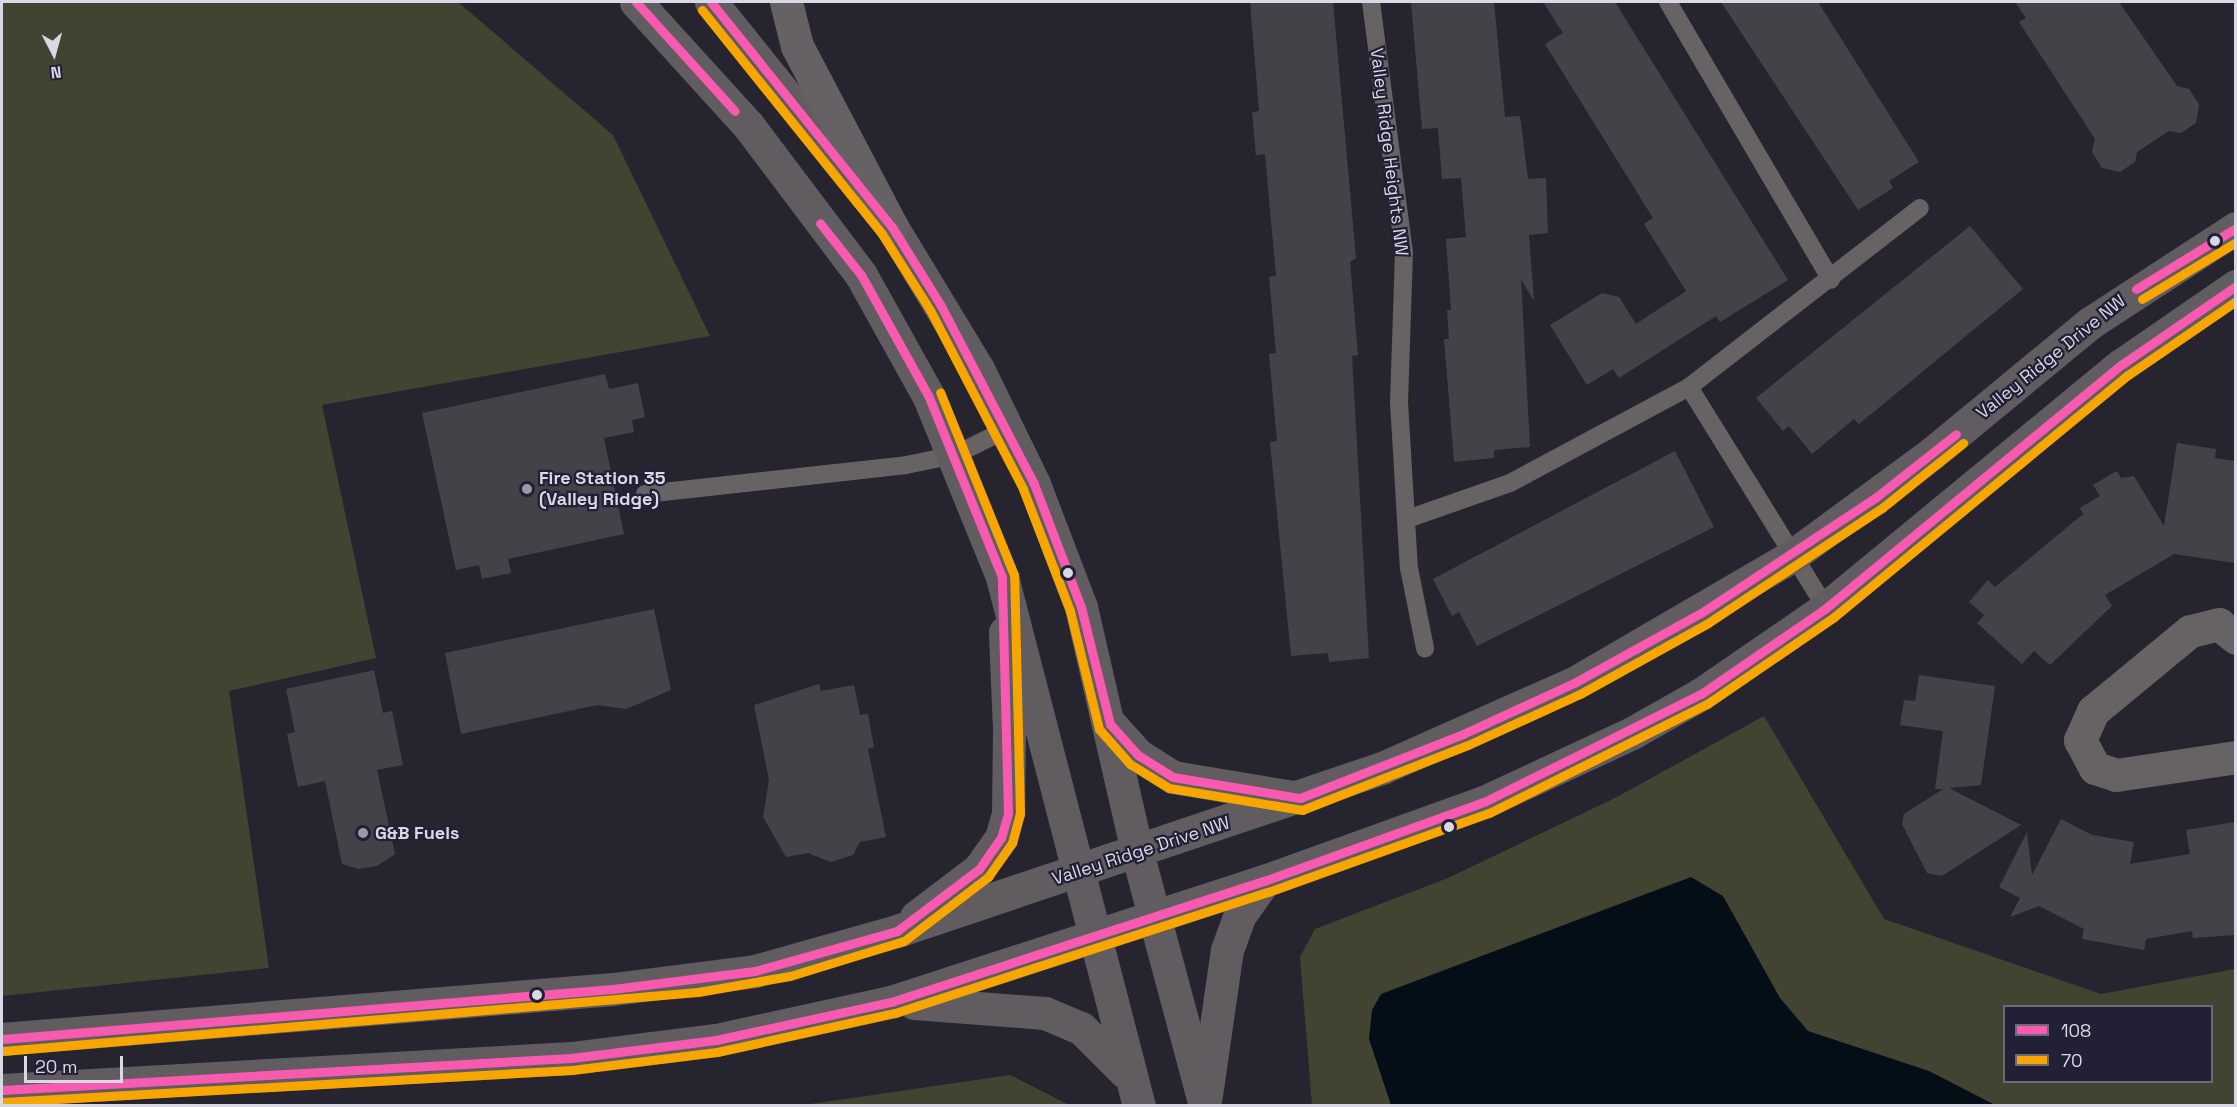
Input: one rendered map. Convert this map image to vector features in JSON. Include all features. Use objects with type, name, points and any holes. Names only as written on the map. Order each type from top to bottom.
[{"type":"highway","points":[[786,2],[797,46],[891,227]]},
{"type":"street","points":[[636,2],[748,125],[861,275],[955,455],[1002,577],[1039,705],[1092,939],[1134,1092]]},
{"type":"street","points":[[711,2],[891,227],[1009,428],[1081,607],[1110,724],[1137,852],[1205,1104]]},
{"type":"street","name":"Valley Ridge Drive NW","points":[[2,1039],[697,980],[786,965],[897,931],[1300,798],[1393,764],[1574,683],[1792,556],[1930,454],[2090,323],[2235,228]]},
{"type":"street","points":[[2,1090],[618,1053],[765,1031],[891,1002],[1092,939],[1264,881],[1484,802],[1632,733],[1758,657],[1826,608],[2121,364],[2235,286]]},
{"type":"street","points":[[897,931],[979,868],[1001,838],[1008,813],[1009,729],[1002,577]]},
{"type":"street","points":[[2235,638],[2219,624],[2190,631],[2093,711],[2080,740],[2095,768],[2116,775],[2235,757]]},
{"type":"street","points":[[1110,724],[1138,756],[1173,777],[1300,798]]},
{"type":"street","points":[[1205,1104],[1227,950],[1240,915],[1264,881]]},
{"type":"street","points":[[891,1002],[1046,1013],[1081,1028],[1134,1092]]},
{"type":"lane","name":"Valley Ridge Heights NW","points":[[1371,2],[1404,252],[1399,402],[1410,518],[1409,568],[1425,648]]},
{"type":"lane","points":[[1668,2],[1832,280]]},
{"type":"lane","points":[[1410,518],[1510,483],[1689,387],[1832,280],[1920,208]]},
{"type":"lane","points":[[1689,387],[1826,608]]},
{"type":"lane","points":[[645,494],[955,455],[1009,428]]},
{"type":"green space","points":[[2,2],[458,2],[613,135],[710,336],[322,405],[376,658],[229,691],[269,968],[2,996]]},
{"type":"green space","points":[[1764,716],[1884,919],[2101,994],[2235,969],[2235,1105],[1312,1105],[1300,957],[1315,929],[1448,878],[1615,798]]},
{"type":"green space","points":[[1010,1075],[1069,1105],[804,1105]]},
{"type":"shaded area","points":[[1691,877],[1723,896],[1780,998],[1808,1031],[1929,1071],[1995,1105],[1391,1105],[1369,1039],[1372,1010],[1381,994]]},
{"type":"building","points":[[1250,2],[1333,2],[1356,258],[1350,262],[1358,355],[1352,356],[1369,658],[1329,662],[1328,653],[1291,656],[1270,442],[1277,441],[1269,354],[1276,353],[1269,277],[1276,276],[1265,154],[1256,155],[1252,112],[1259,111]]},
{"type":"building","points":[[1411,2],[1494,2],[1505,117],[1520,116],[1528,179],[1546,178],[1548,233],[1529,235],[1534,301],[1521,279],[1530,447],[1494,450],[1494,458],[1454,462],[1444,339],[1449,339],[1447,310],[1451,310],[1446,239],[1466,237],[1461,178],[1442,179],[1438,128],[1422,129]]},
{"type":"building","points":[[1543,2],[1615,2],[1788,280],[1720,322],[1716,316],[1619,378],[1613,369],[1587,385],[1550,325],[1602,293],[1619,297],[1636,324],[1686,291],[1644,224],[1653,218],[1545,44],[1563,33]]},
{"type":"building","points":[[1721,2],[1818,2],[1919,162],[1889,181],[1893,188],[1858,210]]},
{"type":"building","points":[[2015,2],[2119,2],[2177,86],[2189,89],[2199,104],[2196,123],[2181,133],[2169,131],[2137,152],[2135,162],[2120,172],[2102,168],[2092,152],[2095,139],[2019,22],[2026,18]]},
{"type":"building","points":[[1970,226],[2023,289],[1859,424],[1854,419],[1812,454],[1789,426],[1783,431],[1756,398]]},
{"type":"building","name":"Fire Station 35 (Valley Ridge)","points":[[605,374],[609,389],[638,383],[645,417],[632,420],[634,432],[604,438],[624,534],[508,559],[511,573],[482,579],[479,565],[456,570],[422,413]]},
{"type":"building","points":[[2177,443],[2216,449],[2215,458],[2235,461],[2235,563],[2174,554],[2105,595],[2112,606],[2050,665],[2034,651],[2022,664],[1977,623],[1984,615],[1969,602],[1988,580],[1995,587],[2083,514],[2080,508],[2100,496],[2093,485],[2117,471],[2121,478],[2134,476],[2164,526]]},
{"type":"building","points":[[1675,451],[1714,527],[1477,646],[1459,612],[1452,616],[1433,579]]},
{"type":"building","points":[[654,609],[671,690],[626,709],[597,705],[461,734],[445,653]]},
{"type":"building","points":[[374,670],[383,713],[392,711],[403,765],[377,770],[395,854],[377,866],[359,869],[342,864],[325,781],[298,787],[287,734],[295,732],[286,689]]},
{"type":"building","points":[[1919,675],[1995,686],[1981,785],[1949,788],[2021,825],[1942,876],[1927,873],[1902,824],[1904,814],[1943,789],[1935,789],[1943,731],[1900,725],[1904,700],[1915,701]]},
{"type":"building","points":[[819,684],[821,691],[854,685],[860,715],[868,714],[874,747],[868,749],[886,837],[860,842],[853,855],[831,862],[808,853],[786,857],[763,817],[769,780],[754,705]]},
{"type":"building","points":[[2061,819],[2092,835],[2134,842],[2130,864],[2190,854],[2186,830],[2235,822],[2235,935],[2193,938],[2192,931],[2146,939],[2144,950],[2082,939],[2084,929],[2039,906],[2010,917],[2020,898],[1999,887],[2027,832],[2032,875]]},
{"type":"transit line","name":"108","points":[[636,2],[735,111]]},
{"type":"transit line","name":"108","points":[[711,2],[892,227],[940,304],[1034,484],[1081,607],[1110,724],[1138,755],[1173,777],[1300,798],[1463,734],[1574,683],[1701,613],[1875,498],[1956,434]]},
{"type":"transit line","name":"70","points":[[702,10],[882,234],[930,310],[1023,489],[1070,611],[1099,729],[1130,764],[1169,788],[1302,810],[1468,745],[1580,694],[1708,623],[1882,508],[1963,443]]},
{"type":"transit line","name":"108","points":[[2,1039],[613,989],[755,971],[897,931],[979,869],[1001,838],[1008,813],[1002,577],[929,397],[861,275],[820,223]]},
{"type":"transit line","name":"108","points":[[2136,289],[2236,228]]},
{"type":"transit line","name":"70","points":[[2142,299],[2236,242]]},
{"type":"transit line","name":"108","points":[[2,1090],[571,1058],[716,1040],[891,1002],[1264,881],[1484,802],[1701,694],[1826,608],[2121,365],[2236,286]]},
{"type":"transit line","name":"70","points":[[3,1102],[572,1070],[717,1052],[895,1013],[1268,892],[1489,813],[1707,704],[1834,617],[2128,375],[2236,301]]},
{"type":"transit line","name":"70","points":[[3,1051],[698,992],[790,976],[904,941],[988,877],[1012,843],[1020,814],[1014,575],[940,392]]},
{"type":"place","name":"Fire Station 35 (Valley Ridge)","points":[[527,489]]},
{"type":"place","name":"G&B Fuels","points":[[363,833]]}]
